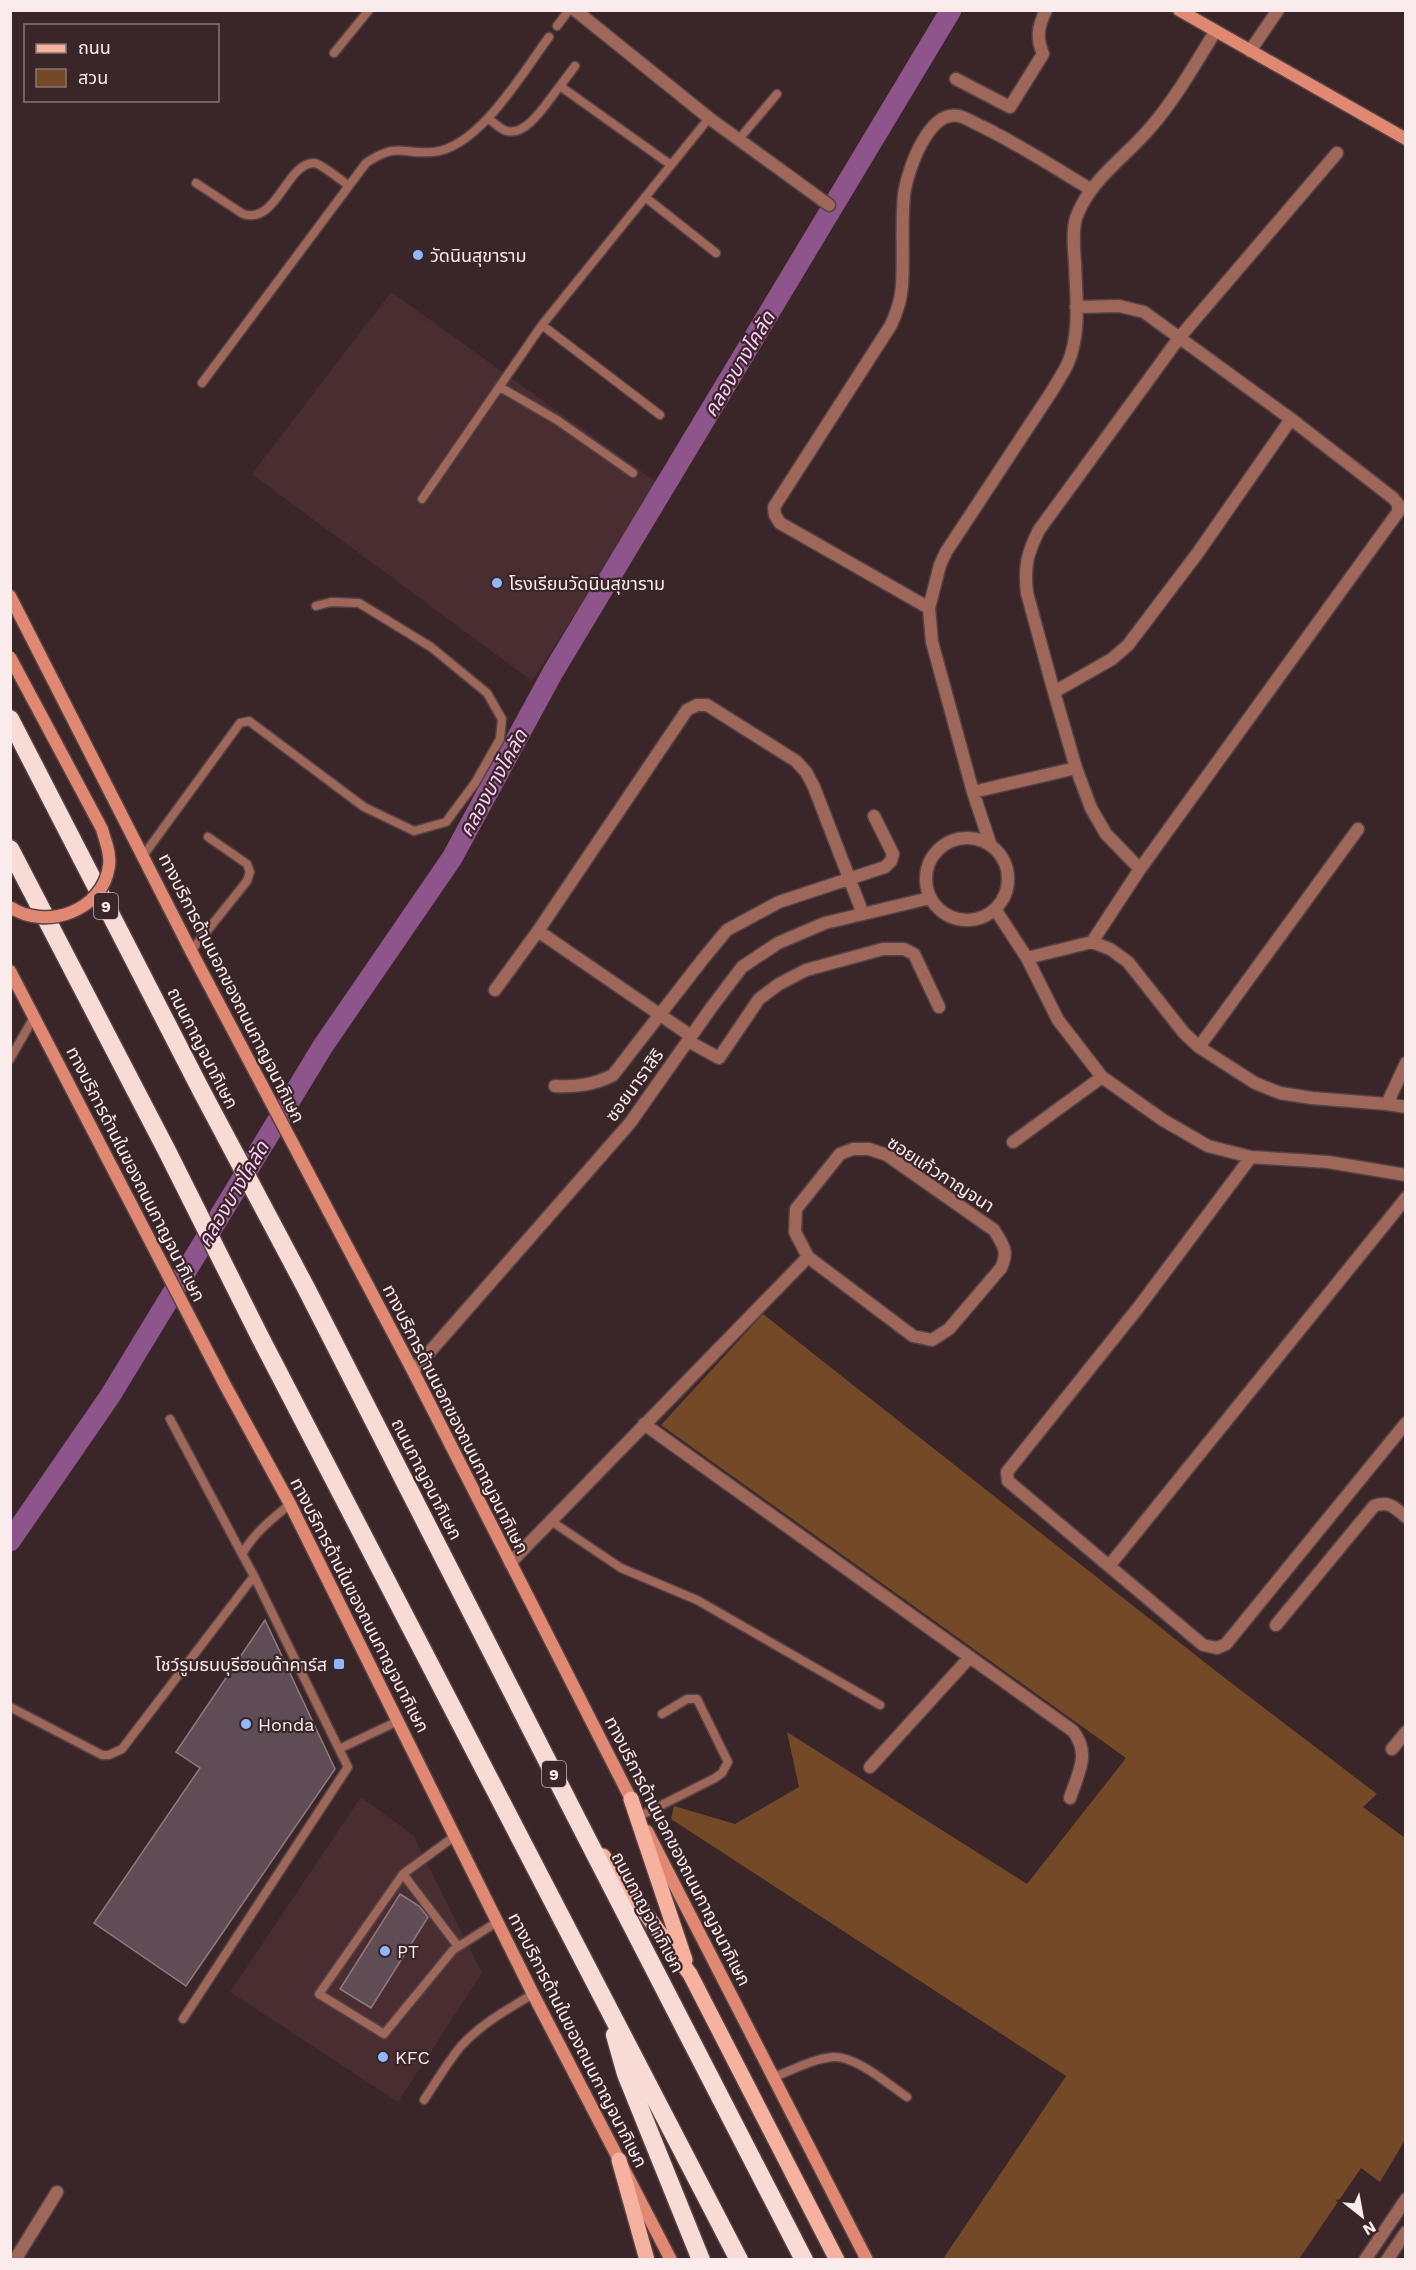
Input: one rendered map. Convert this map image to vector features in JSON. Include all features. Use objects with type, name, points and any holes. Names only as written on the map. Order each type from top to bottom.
[{"type":"highway","name":"ถนนกาญจนาภิเษก","points":[[10,720],[306,1288],[804,2259]]},
{"type":"highway","points":[[10,849],[167,1151],[260,1337],[740,2259]]},
{"type":"highway","points":[[602,1991],[626,2073],[702,2259]]},
{"type":"main road","points":[[1179,10],[1406,140]]},
{"type":"main road","name":"ทางบริการด้านนอกของถนนกาญจนาภิเษก","points":[[10,596],[191,951],[413,1371],[867,2259]]},
{"type":"main road","points":[[10,657],[102,829],[108,850],[109,866],[97,894],[71,913],[51,918],[33,918],[10,907]]},
{"type":"main road","name":"ทางบริการด้านในของถนนกาญจนาภิเษก","points":[[10,971],[225,1385],[290,1504],[533,1994],[670,2259]]},
{"type":"main road","points":[[631,1799],[690,1974]]},
{"type":"main road","points":[[579,1824],[690,1974],[837,2259]]},
{"type":"main road","points":[[619,2160],[648,2259]]},
{"type":"street","points":[[575,10],[709,118],[829,204]]},
{"type":"street","points":[[956,79],[1010,107],[1043,54],[1038,41],[1038,25],[1046,10]]},
{"type":"street","points":[[1250,51],[1278,10]]},
{"type":"street","points":[[990,846],[932,642],[929,608],[940,565],[946,552],[1068,363],[1075,341],[1074,237],[1076,220],[1090,189],[1150,128],[1215,32]]},
{"type":"street","points":[[929,608],[780,522],[775,515],[774,507],[891,325],[900,306],[904,193],[924,138],[936,122],[946,116],[958,115],[1005,138],[1090,189]]},
{"type":"street","points":[[1140,869],[1099,823],[1076,768],[1027,593],[1024,571],[1028,553],[1039,530],[1179,338],[1337,153]]},
{"type":"street","points":[[1076,307],[1119,306],[1144,312],[1291,419],[1398,504],[1398,512],[1140,869],[1092,942]]},
{"type":"street","points":[[1054,692],[1112,658],[1128,645],[1197,554],[1291,419]]},
{"type":"street","points":[[495,990],[687,710],[697,705],[707,705],[796,761],[806,772],[814,787],[863,914]]},
{"type":"street","points":[[973,792],[1076,768]]},
{"type":"street","points":[[555,1086],[573,1087],[598,1083],[613,1075],[727,930],[778,902],[885,867],[891,861],[893,854],[874,816]]},
{"type":"street","points":[[1198,1047],[1358,829]]},
{"type":"street","points":[[966,838],[979,840],[990,846],[1003,860],[1008,878],[1007,890],[1002,902],[979,919],[965,920],[951,917],[939,909],[930,898],[926,885],[927,870],[933,857],[942,847],[966,838]]},
{"type":"street","name":"ซอยนาราสิริ","points":[[413,1371],[630,1124],[689,1038],[742,967],[787,939],[825,923],[930,898]]},
{"type":"street","points":[[995,909],[1028,958],[1058,1020],[1102,1077],[1162,1120],[1208,1146],[1251,1157],[1328,1162],[1406,1175]]},
{"type":"street","points":[[537,931],[719,1058],[759,999],[779,984],[806,970],[883,949],[904,949],[914,954],[939,1007]]},
{"type":"street","points":[[1028,958],[1092,942],[1110,949],[1128,962],[1184,1033],[1198,1047],[1255,1083],[1280,1093],[1406,1107]]},
{"type":"street","points":[[1387,1104],[1406,1063]]},
{"type":"street","points":[[1013,1142],[1102,1077]]},
{"type":"street","name":"ซอยแก้วกาญจนา","points":[[853,1149],[869,1149],[887,1155],[994,1230],[1004,1246],[1006,1258],[1001,1268],[949,1329],[932,1340],[913,1336],[808,1257],[795,1232],[796,1209],[840,1154],[853,1149]]},
{"type":"street","points":[[1251,1157],[1138,1308],[1007,1473],[1008,1481],[1203,1645],[1217,1648],[1226,1644],[1406,1423]]},
{"type":"street","points":[[1109,1566],[1406,1198]]},
{"type":"street","points":[[510,1563],[808,1257]]},
{"type":"street","points":[[644,1424],[1073,1731],[1083,1749],[1082,1760],[1070,1798]]},
{"type":"street","points":[[1276,1625],[1374,1506],[1390,1504],[1406,1517]]},
{"type":"street","points":[[870,1767],[970,1657]]},
{"type":"street","points":[[1392,1749],[1406,1732]]},
{"type":"street","points":[[15,2259],[57,2192]]},
{"type":"street","points":[[1365,2259],[1404,2203]]},
{"type":"street","points":[[1387,2259],[1406,2232]]},
{"type":"lane","points":[[334,53],[369,10]]},
{"type":"lane","points":[[557,27],[569,10]]},
{"type":"lane","points":[[202,383],[366,163],[389,150],[433,152],[451,147],[466,139],[488,118],[549,37]]},
{"type":"lane","points":[[488,118],[503,130],[520,131],[528,126],[574,66]]},
{"type":"lane","points":[[560,86],[670,165]]},
{"type":"lane","points":[[739,139],[777,94]]},
{"type":"lane","points":[[422,499],[542,325],[709,118]]},
{"type":"lane","points":[[196,183],[251,217],[259,216],[268,209],[297,172],[313,163],[349,186]]},
{"type":"lane","points":[[645,197],[716,253]]},
{"type":"lane","points":[[542,325],[660,415]]},
{"type":"lane","points":[[500,387],[557,420],[633,472]]},
{"type":"lane","points":[[143,856],[240,723],[246,720],[364,807],[414,831],[446,822],[475,783],[500,739],[502,719],[487,693],[430,647],[359,603],[332,602],[316,606]]},
{"type":"lane","points":[[191,951],[247,882],[250,872],[247,864],[208,837]]},
{"type":"lane","points":[[10,1059],[34,1017]]},
{"type":"lane","points":[[170,1419],[254,1576],[348,1767],[183,2019]]},
{"type":"lane","points":[[242,1554],[257,1532],[290,1504]]},
{"type":"lane","points":[[551,1521],[621,1568],[697,1600],[880,1705]]},
{"type":"lane","points":[[10,1707],[102,1755],[116,1753],[122,1749],[254,1576]]},
{"type":"lane","points":[[639,1816],[715,1778],[722,1773],[728,1762],[697,1699],[687,1699],[662,1714]]},
{"type":"lane","points":[[339,1749],[398,1721]]},
{"type":"lane","points":[[455,1836],[403,1874],[319,1994],[384,2034],[457,1946],[497,1922]]},
{"type":"lane","points":[[403,1874],[457,1946]]},
{"type":"lane","points":[[423,2100],[461,2047],[475,2033],[490,2020],[533,1994]]},
{"type":"lane","points":[[774,2077],[817,2060],[835,2056],[851,2060],[907,2097]]},
{"type":"shaded area","name":"โรงเรียนวัดนินสุขาราม","points":[[391,292],[659,484],[532,681],[252,474]]},
{"type":"shaded area","points":[[361,1797],[413,1835],[482,1973],[398,2102],[230,1992]]},
{"type":"green space","points":[[763,1314],[1217,1672],[1377,1794],[1363,1807],[1405,1838],[1405,2140],[1380,2182],[1361,2168],[1299,2259],[943,2259],[1066,2076],[671,1819],[674,1806],[735,1824],[799,1787],[787,1732],[1027,1884],[1126,1758],[661,1425]]},
{"type":"building","points":[[265,1620],[335,1769],[186,1986],[94,1923],[200,1768],[176,1752]]},
{"type":"building","name":"PT","points":[[400,1894],[419,1906],[428,1917],[371,2008],[340,1989]]},
{"type":"waterway","name":"คลองบางโคลัด","points":[[10,1541],[110,1396],[323,1046],[452,858],[553,672],[951,10]]},
{"type":"place","name":"วัดนินสุขาราม","points":[[418,255]]},
{"type":"place","name":"โรงเรียนวัดนินสุขาราม","points":[[497,583]]},
{"type":"place","name":"โชว์รูมธนบุรีฮอนด้าคาร์ส","points":[[339,1664]]},
{"type":"place","name":"Honda","points":[[246,1724]]},
{"type":"place","name":"PT","points":[[385,1951]]},
{"type":"place","name":"KFC","points":[[383,2057]]}]
